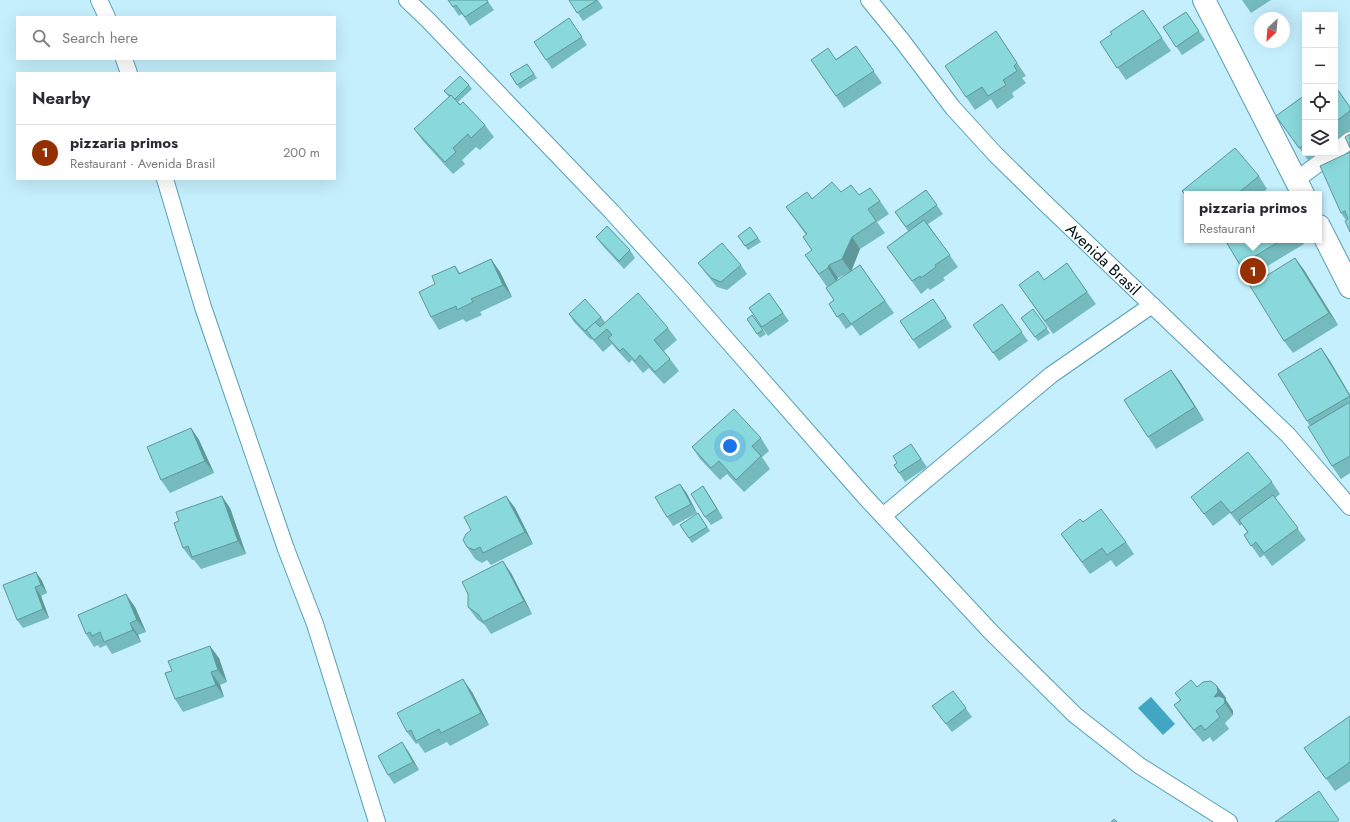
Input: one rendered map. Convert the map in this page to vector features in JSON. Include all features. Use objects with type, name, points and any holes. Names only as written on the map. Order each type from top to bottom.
[{"type":"main road","points":[[1204,0],[1299,187]]},
{"type":"main road","points":[[1322,232],[1350,287]]},
{"type":"street","points":[[99,0],[107,16]]},
{"type":"street","points":[[407,0],[612,212],[883,516],[992,633],[1075,715],[1140,766],[1229,822]]},
{"type":"street","name":"Avenida Brasil","points":[[869,0],[953,108],[996,155],[1288,435],[1350,507]]},
{"type":"street","points":[[124,60],[129,72]]},
{"type":"street","points":[[1338,149],[1350,140]]},
{"type":"street","points":[[1299,187],[1330,156]]},
{"type":"street","points":[[165,180],[203,307],[286,550],[315,624],[377,822]]},
{"type":"street","points":[[883,516],[1051,375],[1152,305]]},
{"type":"water","points":[[1151,697],[1175,724],[1163,735],[1138,708]]},
{"type":"building","points":[[448,0],[487,0],[488,2],[465,17],[456,5],[453,7]]},
{"type":"building","points":[[569,0],[597,0],[577,13]]},
{"type":"building","points":[[1143,10],[1162,38],[1117,68],[1100,42],[1112,34],[1110,32]]},
{"type":"building","points":[[1186,12],[1199,31],[1176,47],[1163,27]]},
{"type":"building","points":[[569,18],[582,37],[546,60],[534,42]]},
{"type":"building","points":[[996,31],[1017,63],[1014,66],[1017,71],[1003,80],[1006,85],[988,96],[982,87],[966,97],[945,66]]},
{"type":"building","points":[[856,46],[874,71],[836,96],[811,60],[828,48],[836,60]]},
{"type":"building","points":[[527,64],[534,74],[517,85],[510,74]]},
{"type":"building","points":[[460,76],[469,85],[455,99],[444,91]]},
{"type":"building","points":[[1338,90],[1350,107],[1350,111],[1338,120]]},
{"type":"building","points":[[451,95],[460,105],[463,102],[485,125],[471,138],[468,134],[453,148],[456,152],[445,162],[414,129]]},
{"type":"building","points":[[1302,97],[1302,146],[1299,148],[1276,116]]},
{"type":"building","points":[[1350,134],[1350,148],[1345,137]]},
{"type":"building","points":[[1235,148],[1259,176],[1241,191],[1184,191],[1184,193],[1182,191]]},
{"type":"building","points":[[1350,152],[1350,232],[1345,221],[1348,219],[1345,211],[1341,213],[1320,166]]},
{"type":"building","points":[[832,182],[841,192],[851,185],[859,195],[870,188],[880,201],[868,209],[876,221],[852,237],[842,259],[829,265],[828,268],[819,274],[805,255],[812,250],[803,237],[807,234],[786,207],[807,192],[812,199]]},
{"type":"building","points":[[926,190],[937,205],[906,227],[895,212]]},
{"type":"building","points":[[924,220],[950,255],[935,265],[936,267],[921,278],[920,276],[912,281],[887,247]]},
{"type":"building","points":[[607,226],[630,250],[619,261],[596,237]]},
{"type":"building","points":[[750,227],[758,238],[745,246],[738,236]]},
{"type":"building","points":[[722,243],[741,265],[721,282],[711,278],[698,263]]},
{"type":"building","points":[[1227,243],[1277,243],[1240,265]]},
{"type":"building","points":[[1295,258],[1329,313],[1284,341],[1250,286]]},
{"type":"building","points":[[491,259],[503,285],[471,299],[473,302],[457,310],[456,306],[431,317],[419,292],[435,284],[432,276],[455,266],[459,274]]},
{"type":"building","points":[[1067,263],[1087,292],[1045,321],[1019,285],[1038,271],[1044,280]]},
{"type":"building","points":[[860,265],[885,301],[851,324],[843,313],[837,317],[829,304],[834,300],[826,288]]},
{"type":"building","points":[[638,293],[668,328],[654,340],[670,359],[655,372],[640,355],[635,361],[623,348],[620,351],[608,338],[612,335],[607,329],[594,340],[586,330],[595,322],[600,327]]},
{"type":"building","points":[[769,293],[783,313],[762,327],[749,308]]},
{"type":"building","points":[[585,299],[601,317],[585,331],[569,314]]},
{"type":"building","points":[[933,299],[946,318],[913,340],[900,321]]},
{"type":"building","points":[[1002,304],[1022,332],[993,353],[973,325]]},
{"type":"building","points":[[1033,309],[1047,328],[1035,337],[1021,318]]},
{"type":"building","points":[[752,315],[763,330],[757,334],[747,319]]},
{"type":"building","points":[[1321,348],[1350,396],[1307,421],[1278,374]]},
{"type":"building","points":[[1171,370],[1195,407],[1148,437],[1124,400]]},
{"type":"building","points":[[1350,402],[1350,456],[1332,466],[1308,427]]},
{"type":"building","points":[[734,409],[761,438],[752,446],[761,456],[736,480],[719,461],[711,468],[692,447]]},
{"type":"building","points":[[191,428],[205,461],[161,480],[147,447]]},
{"type":"building","points":[[911,444],[921,459],[899,473],[894,465],[897,463],[893,456]]},
{"type":"building","points":[[1248,452],[1272,482],[1231,513],[1221,501],[1204,514],[1191,497]]},
{"type":"building","points":[[680,484],[691,504],[667,517],[655,497]]},
{"type":"building","points":[[703,486],[717,509],[705,517],[691,494]]},
{"type":"building","points":[[1273,495],[1298,528],[1264,553],[1256,542],[1251,546],[1244,535],[1248,532],[1239,520]]},
{"type":"building","points":[[222,496],[238,541],[192,557],[188,546],[183,548],[174,523],[179,521],[176,512]]},
{"type":"building","points":[[506,496],[525,532],[483,553],[480,547],[474,550],[467,547],[463,540],[466,534],[471,530],[464,517]]},
{"type":"building","points":[[1101,509],[1126,542],[1107,555],[1102,548],[1082,562],[1061,534],[1080,519],[1083,522]]},
{"type":"building","points":[[698,513],[707,527],[689,538],[680,525]]},
{"type":"building","points":[[503,561],[524,601],[483,622],[479,615],[468,607],[468,594],[462,582]]},
{"type":"building","points":[[36,572],[41,585],[35,587],[43,609],[17,620],[3,585]]},
{"type":"building","points":[[126,594],[137,620],[130,623],[133,630],[104,642],[100,632],[92,636],[90,632],[86,634],[78,615]]},
{"type":"building","points":[[210,646],[218,670],[211,672],[216,685],[175,699],[165,673],[172,671],[168,661]]},
{"type":"building","points":[[463,679],[481,713],[441,733],[439,729],[416,741],[411,730],[407,732],[397,713]]},
{"type":"building","points":[[1191,680],[1197,687],[1203,682],[1211,681],[1217,686],[1218,692],[1214,697],[1219,696],[1224,698],[1225,703],[1216,711],[1220,717],[1205,730],[1201,725],[1194,730],[1174,705],[1181,700],[1175,693]]},
{"type":"building","points":[[953,691],[966,708],[946,724],[932,706]]},
{"type":"building","points":[[1350,716],[1350,762],[1326,779],[1304,748]]},
{"type":"building","points":[[402,742],[413,762],[388,775],[378,756]]},
{"type":"building","points":[[1319,791],[1339,820],[1336,822],[1275,822]]},
{"type":"place","name":"pizzaria primos","points":[[1253,271]]}]
